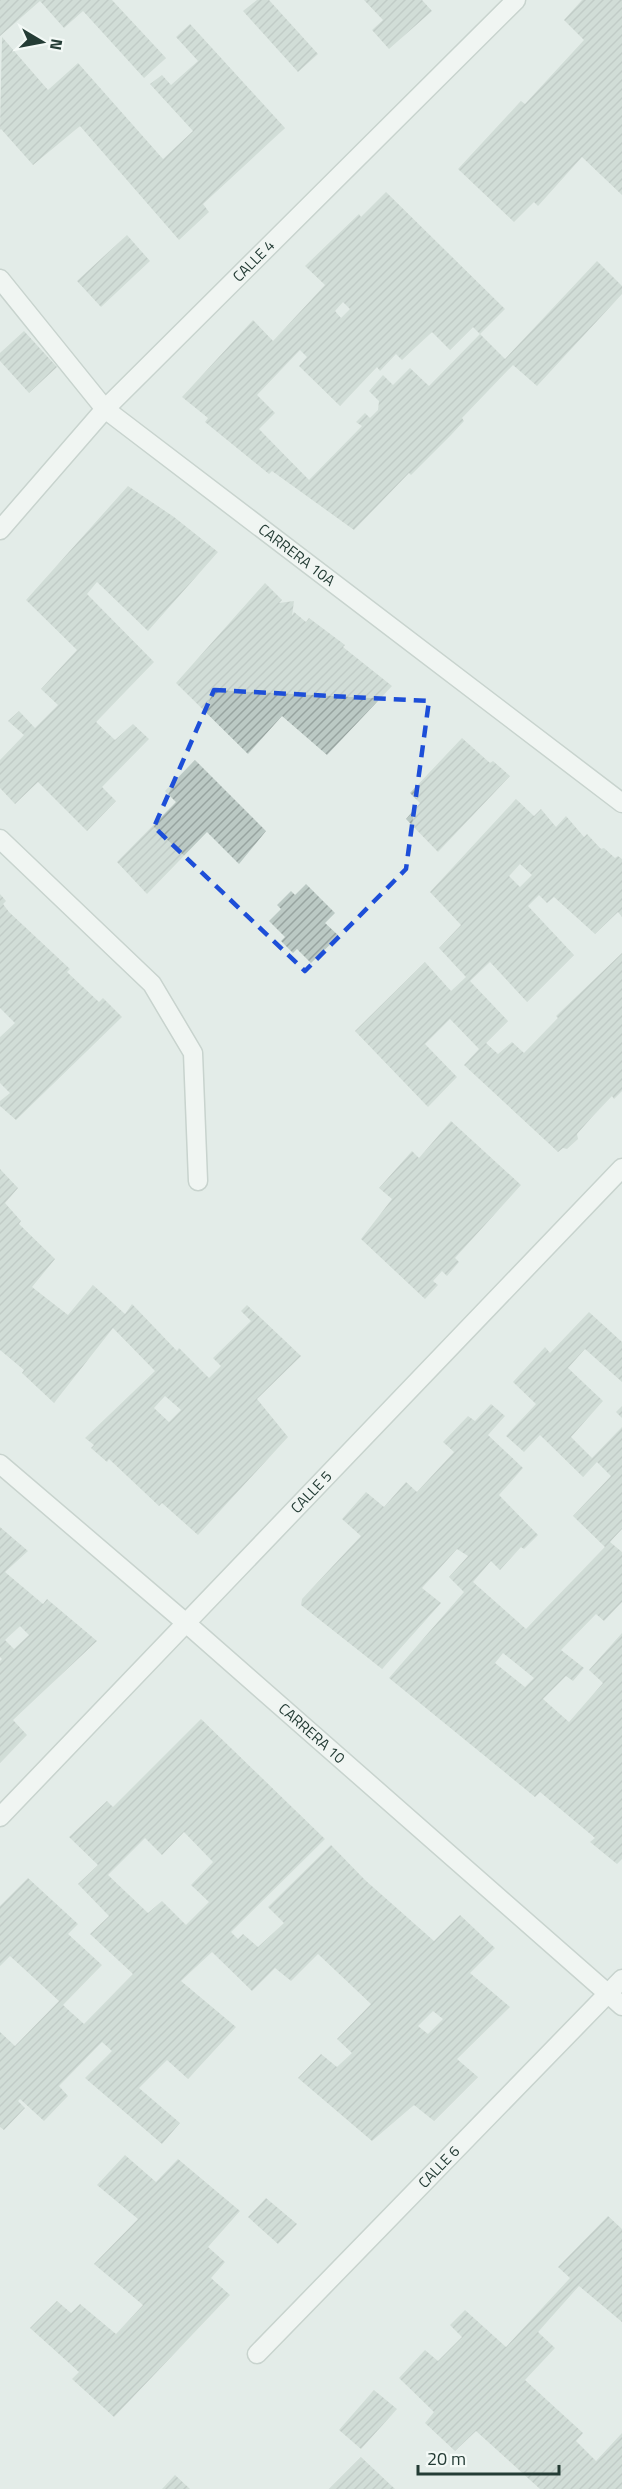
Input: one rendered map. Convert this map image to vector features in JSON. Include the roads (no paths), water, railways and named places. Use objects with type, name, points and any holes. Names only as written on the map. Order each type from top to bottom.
[{"type":"street","name":"CALLE 4","points":[[0,530],[105,409],[516,0]]},
{"type":"street","name":"CARRERA 10A","points":[[0,279],[105,409],[622,803]]},
{"type":"street","points":[[0,839],[152,984],[193,1053],[198,1181]]},
{"type":"street","name":"CALLE 5","points":[[0,1817],[622,1168]]},
{"type":"street","name":"CARRERA 10","points":[[0,1464],[186,1623],[622,2006]]},
{"type":"street","name":"CALLE 6","points":[[257,2354],[622,1979]]}]
